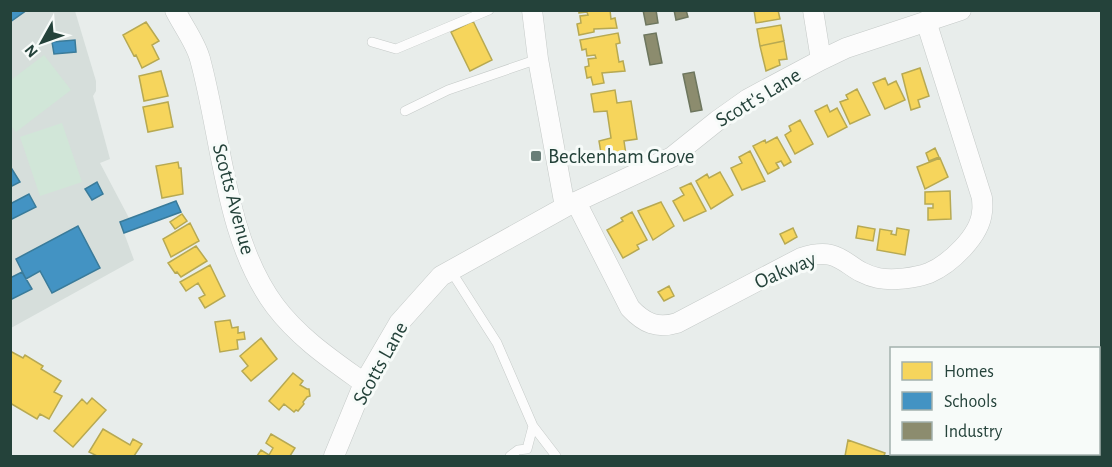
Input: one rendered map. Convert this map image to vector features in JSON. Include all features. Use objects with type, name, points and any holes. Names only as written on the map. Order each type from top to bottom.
[{"type":"street","name":"Scotts Avenue","points":[[175,10],[200,57],[240,237],[254,270],[274,305],[293,327],[364,383]]},
{"type":"street","points":[[532,10],[538,59],[571,204]]},
{"type":"street","points":[[813,10],[821,60]]},
{"type":"street","name":"Scott's Lane","points":[[571,204],[672,157],[748,99],[821,60],[846,48],[961,10]]},
{"type":"street","name":"Oakway","points":[[571,204],[630,308],[639,318],[650,324],[664,327],[677,323],[801,258],[814,254],[827,253],[839,257],[878,278],[906,278],[929,273],[952,258],[967,244],[982,213],[982,198],[926,21]]},
{"type":"street","name":"Scotts Lane","points":[[334,456],[364,383],[399,323],[441,276],[571,204]]},
{"type":"lane","points":[[372,42],[396,50],[489,10]]},
{"type":"lane","points":[[405,111],[448,90],[538,59]]},
{"type":"lane","points":[[451,271],[497,344],[533,426],[556,456]]},
{"type":"lane","points":[[510,456],[518,450],[527,449],[533,426]]},
{"type":"shaded area","points":[[11,11],[75,11],[96,81],[96,91],[93,96],[110,159],[100,163],[129,218],[120,222],[134,260],[11,328]]},
{"type":"green space","points":[[44,55],[71,90],[16,132],[11,126],[11,80]]},
{"type":"green space","points":[[62,123],[82,182],[40,196],[20,137]]},
{"type":"building: Homes","points":[[579,10],[610,10],[611,19],[615,18],[617,28],[594,29],[594,32],[579,35],[577,24],[581,23],[580,16],[588,15],[587,12],[579,13]]},
{"type":"building: Homes","points":[[754,10],[778,10],[780,19],[756,23]]},
{"type":"building: Homes","points":[[473,21],[492,60],[470,71],[451,32]]},
{"type":"building: Homes","points":[[146,22],[159,41],[152,45],[159,59],[142,68],[123,35]]},
{"type":"building: Homes","points":[[781,25],[784,41],[760,46],[757,29]]},
{"type":"building: Homes","points":[[618,33],[620,43],[616,44],[619,62],[623,61],[625,71],[602,73],[604,83],[593,85],[591,77],[587,78],[585,67],[589,66],[588,59],[596,58],[595,55],[587,56],[586,49],[582,50],[580,40]]},
{"type":"building: Homes","points":[[784,41],[787,59],[779,60],[780,65],[766,71],[760,46]]},
{"type":"building: Homes","points":[[920,68],[929,96],[918,100],[920,107],[911,110],[902,74]]},
{"type":"building: Homes","points":[[161,71],[168,96],[144,101],[139,76]]},
{"type":"building: Homes","points":[[885,78],[888,85],[896,81],[905,100],[885,109],[873,83]]},
{"type":"building: Homes","points":[[857,89],[870,115],[850,124],[840,102],[848,99],[846,95]]},
{"type":"building: Homes","points":[[615,90],[617,103],[631,101],[637,139],[624,141],[626,155],[602,159],[599,141],[611,138],[607,111],[594,112],[591,94]]},
{"type":"building: Homes","points":[[168,102],[173,127],[148,132],[143,107]]},
{"type":"building: Homes","points":[[827,105],[830,112],[837,108],[847,127],[828,137],[815,111]]},
{"type":"building: Homes","points":[[800,120],[813,144],[795,154],[785,135],[791,131],[789,126]]},
{"type":"building: Homes","points":[[777,137],[791,162],[784,166],[781,161],[776,163],[779,168],[768,174],[753,146]]},
{"type":"building: Homes","points":[[935,148],[939,157],[929,161],[926,153]]},
{"type":"building: Homes","points":[[750,151],[765,181],[742,190],[731,168],[742,163],[739,157]]},
{"type":"building: Homes","points":[[940,158],[948,177],[925,189],[917,167]]},
{"type":"building: Homes","points":[[178,162],[181,168],[183,194],[162,198],[156,166]]},
{"type":"building: Homes","points":[[720,172],[733,195],[711,209],[696,181],[707,174],[709,178]]},
{"type":"building: Homes","points":[[691,183],[706,211],[684,221],[673,201],[684,195],[680,188]]},
{"type":"building: Homes","points":[[950,191],[951,219],[928,220],[928,208],[933,208],[933,204],[925,204],[925,192]]},
{"type":"building: Homes","points":[[661,202],[674,226],[653,240],[638,211]]},
{"type":"building: Homes","points":[[632,212],[647,240],[637,245],[639,249],[623,258],[607,230],[623,221],[621,218]]},
{"type":"building: Homes","points":[[182,214],[187,221],[175,229],[170,222]]},
{"type":"building: Homes","points":[[190,223],[199,241],[171,257],[163,239]]},
{"type":"building: Homes","points":[[858,226],[875,229],[873,241],[856,238]]},
{"type":"building: Homes","points":[[793,228],[797,237],[785,244],[780,234]]},
{"type":"building: Homes","points":[[897,228],[909,230],[905,255],[877,250],[880,229],[892,231],[891,234],[896,235]]},
{"type":"building: Homes","points":[[196,246],[207,261],[181,277],[168,263]]},
{"type":"building: Homes","points":[[210,265],[225,296],[205,308],[199,298],[205,295],[198,283],[186,291],[180,282]]},
{"type":"building: Homes","points":[[669,286],[674,296],[664,301],[658,292]]},
{"type":"building: Homes","points":[[230,320],[232,328],[238,327],[238,333],[244,332],[245,339],[237,340],[238,349],[220,352],[215,322]]},
{"type":"building: Homes","points":[[261,338],[277,359],[251,381],[242,371],[248,366],[240,356]]},
{"type":"building: Homes","points":[[10,351],[23,358],[25,355],[43,366],[41,369],[61,381],[54,392],[62,396],[49,419],[40,414],[37,419],[10,403]]},
{"type":"building: Homes","points":[[293,373],[303,381],[300,385],[309,389],[310,396],[298,411],[294,412],[284,404],[279,410],[269,401]]},
{"type":"building: Homes","points":[[92,398],[106,410],[73,447],[54,431],[82,399],[87,404]]},
{"type":"building: Homes","points":[[103,429],[130,445],[133,439],[142,444],[134,456],[97,456],[89,452]]},
{"type":"building: Homes","points":[[271,434],[295,448],[290,456],[257,456],[261,450],[269,455],[273,448],[266,443]]},
{"type":"building: Homes","points":[[848,440],[885,453],[884,456],[845,456]]},
{"type":"building: Schools","points":[[10,10],[27,10],[10,22]]},
{"type":"building: Schools","points":[[75,40],[76,52],[54,54],[52,42]]},
{"type":"building: Schools","points":[[10,166],[20,182],[10,187]]},
{"type":"building: Schools","points":[[97,182],[103,194],[92,200],[85,189]]},
{"type":"building: Schools","points":[[29,194],[36,207],[10,220],[10,204]]},
{"type":"building: Schools","points":[[176,201],[181,212],[124,233],[120,222]]},
{"type":"building: Schools","points":[[78,226],[100,268],[52,293],[40,271],[26,279],[16,259]]},
{"type":"building: Schools","points":[[22,272],[32,289],[10,300],[10,278]]},
{"type":"building: Industry","points":[[643,10],[656,10],[658,23],[646,25]]},
{"type":"building: Industry","points":[[674,10],[686,10],[688,17],[676,20]]},
{"type":"building: Industry","points":[[656,33],[662,63],[650,65],[644,35]]},
{"type":"building: Industry","points":[[694,72],[702,110],[691,112],[683,74]]},
{"type":"place","name":"Beckenham Grove","points":[[536,156]]}]
